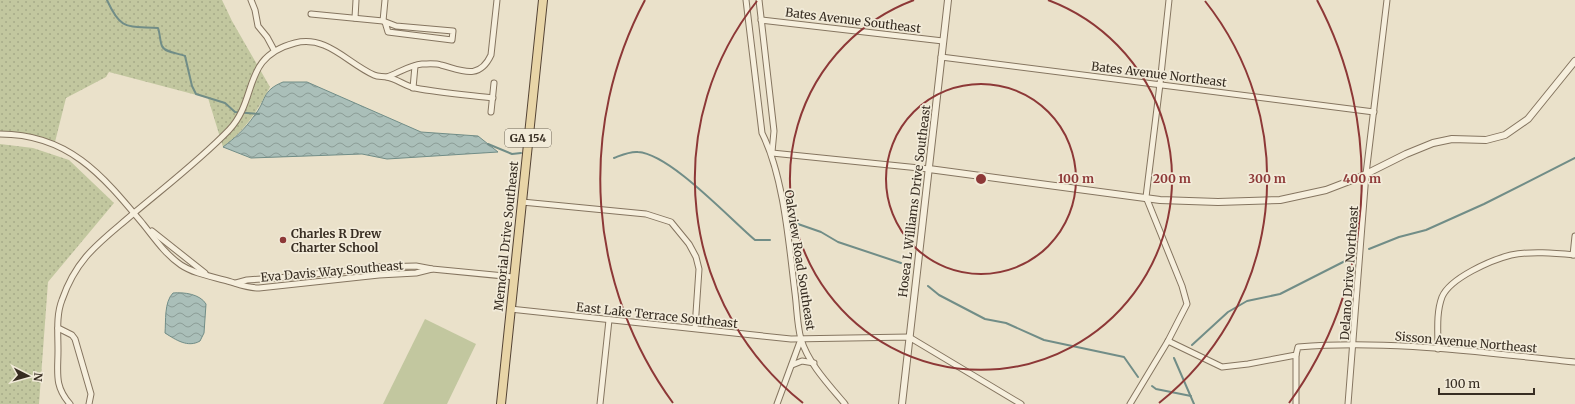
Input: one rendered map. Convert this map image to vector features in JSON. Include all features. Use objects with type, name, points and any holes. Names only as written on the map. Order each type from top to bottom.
[{"type":"main road","name":"Memorial Drive Southeast","points":[[501,404],[544,0]]},
{"type":"street","points":[[251,0],[255,10],[258,26],[267,37],[274,50]]},
{"type":"street","points":[[354,18],[356,0]]},
{"type":"street","points":[[311,14],[384,21],[396,26],[453,32],[452,40],[388,32],[384,21],[385,0]]},
{"type":"street","points":[[387,77],[415,66],[436,64],[464,73],[474,71],[482,67],[491,55],[497,0]]},
{"type":"street","name":"Oakview Road Southeast","points":[[746,0],[762,133],[772,153],[788,237],[801,339],[827,383],[845,404]]},
{"type":"street","name":"Oakview Road Southeast","points":[[758,0],[774,131],[772,153]]},
{"type":"street","name":"Hosea L Williams Drive Southeast","points":[[902,404],[948,0]]},
{"type":"street","points":[[1130,404],[1187,307],[1187,299],[1146,197],[1169,0]]},
{"type":"street","name":"Delano Drive Northeast","points":[[1348,404],[1354,345],[1366,174],[1387,0]]},
{"type":"street","name":"Bates Avenue Southeast","points":[[761,20],[943,41]]},
{"type":"street","points":[[70,404],[59,390],[58,328],[62,300],[78,265],[96,244],[133,214],[230,129],[242,113],[250,85],[258,67],[274,50],[294,43],[314,42],[332,49],[375,76],[387,77],[413,88],[492,98]]},
{"type":"street","name":"Bates Avenue Northeast","points":[[941,57],[1374,112]]},
{"type":"street","points":[[772,153],[928,169],[1182,202],[1244,202],[1280,200],[1326,190],[1366,174],[1415,150],[1433,143],[1452,139],[1486,140],[1513,131],[1528,119],[1541,105],[1575,61]]},
{"type":"street","points":[[413,88],[415,66]]},
{"type":"street","points":[[491,112],[494,83]]},
{"type":"street","name":"Eva Davis Way Southeast","points":[[0,134],[20,134],[40,138],[75,154],[96,171],[133,214],[207,275],[248,288],[379,275],[416,273],[432,269]]},
{"type":"street","points":[[522,202],[646,214],[660,217],[671,222],[696,257],[699,268],[695,328]]},
{"type":"street","points":[[1438,349],[1438,317],[1443,297],[1453,283],[1474,270],[1511,256],[1536,253],[1574,255],[1575,236]]},
{"type":"street","name":"Eva Davis Way Southeast","points":[[235,283],[247,280],[290,277],[375,267],[416,266],[432,269],[514,276]]},
{"type":"street","name":"East Lake Terrace Southeast","points":[[510,310],[801,339],[909,337]]},
{"type":"street","points":[[600,404],[609,320]]},
{"type":"street","points":[[58,328],[72,335],[75,340],[91,394],[89,404]]},
{"type":"street","points":[[909,337],[1021,404]]},
{"type":"street","points":[[777,404],[801,339]]},
{"type":"street","points":[[1168,341],[1222,367],[1248,364],[1296,355],[1296,404]]},
{"type":"street","name":"Sisson Avenue Northeast","points":[[1296,355],[1298,347],[1384,345],[1575,362]]},
{"type":"street","points":[[792,365],[802,361],[814,363]]},
{"type":"green space","points":[[0,0],[222,0],[232,21],[270,87],[250,120],[238,134],[223,147],[208,98],[109,72],[106,77],[66,98],[54,146],[19,136],[0,136]]},
{"type":"green space","points":[[0,144],[33,148],[69,160],[114,203],[48,282],[39,404],[0,404]]},
{"type":"green space","points":[[425,319],[476,344],[447,404],[383,404]]},
{"type":"water","points":[[283,82],[307,82],[421,132],[478,136],[498,152],[387,159],[362,154],[251,158],[223,147],[236,137],[247,125],[258,110],[268,92],[276,85]]},
{"type":"water","points":[[173,293],[191,294],[200,298],[206,304],[204,333],[200,341],[191,344],[182,342],[165,333],[168,301]]},
{"type":"waterway","points":[[107,0],[121,22],[132,26],[158,28],[161,44],[164,48],[185,56],[192,86],[196,94],[225,103],[235,112],[259,114]]},
{"type":"waterway","points":[[488,144],[512,154],[521,153]]},
{"type":"waterway","points":[[614,158],[635,152],[651,155],[699,188],[755,240],[770,240]]},
{"type":"waterway","points":[[1369,249],[1399,237],[1426,230],[1484,204],[1575,158]]},
{"type":"waterway","points":[[798,224],[821,232],[838,242],[901,263]]},
{"type":"waterway","points":[[1192,345],[1228,312],[1247,301],[1280,294],[1349,259]]},
{"type":"waterway","points":[[928,286],[939,295],[985,319],[1006,323],[1044,340],[1124,357],[1138,377]]},
{"type":"waterway","points":[[1174,358],[1194,404]]},
{"type":"waterway","points":[[1152,386],[1156,389],[1191,396]]},
{"type":"place","name":"Charles R Drew Charter School","points":[[283,240]]}]
